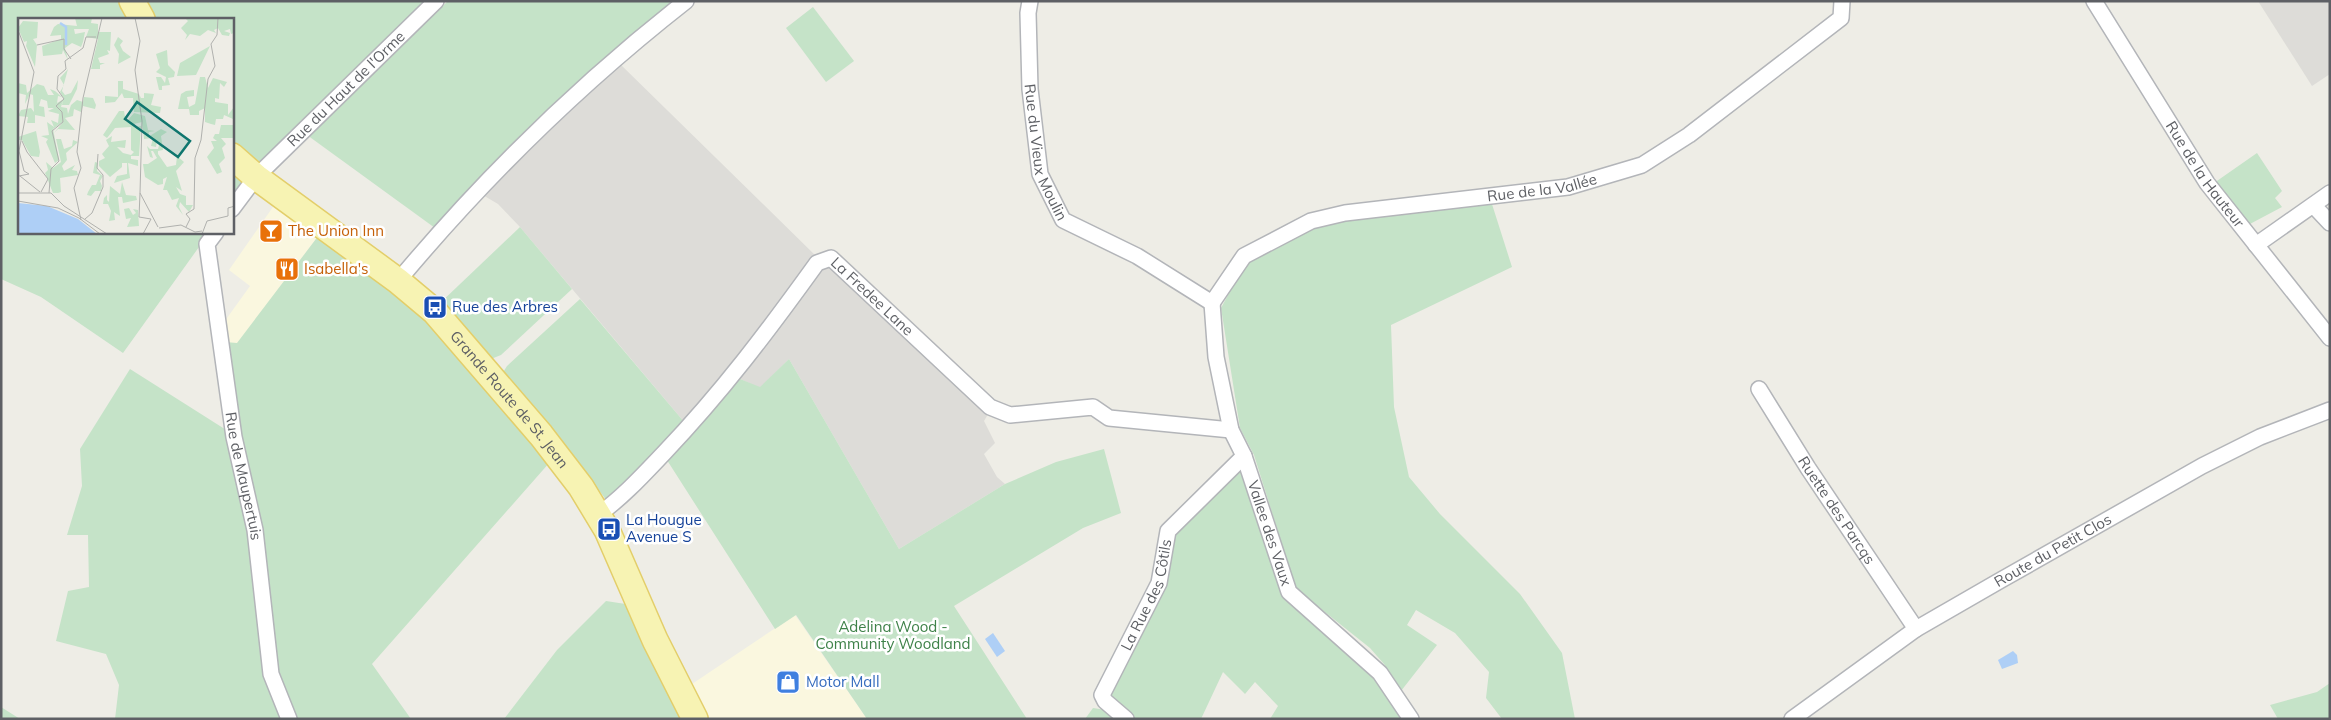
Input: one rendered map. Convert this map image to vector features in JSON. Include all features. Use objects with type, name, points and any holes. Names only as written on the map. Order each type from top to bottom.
[{"type":"main road","points":[[132,1],[141,18]]},
{"type":"main road","name":"Grande Route de St. Jean","points":[[234,158],[256,177],[398,281],[435,312],[542,435],[581,487],[598,515],[695,719]]},
{"type":"street","name":"Rue du Haut de l'Orme","points":[[256,177],[436,1]]},
{"type":"street","points":[[398,281],[433,239],[513,154],[588,82],[686,1]]},
{"type":"street","name":"Rue du Vieux Moulin","points":[[1030,1],[1028,13],[1030,89],[1040,174],[1063,220],[1137,256],[1212,303]]},
{"type":"street","name":"Rue de la Vallée","points":[[1212,303],[1244,256],[1311,221],[1345,213],[1568,187],[1642,165],[1689,135],[1841,18],[1842,1]]},
{"type":"street","name":"Rue de la Hauteur","points":[[2094,1],[2207,183],[2330,338]]},
{"type":"street","points":[[234,206],[256,177]]},
{"type":"street","points":[[2256,244],[2314,206],[2330,193]]},
{"type":"street","points":[[2314,206],[2330,223]]},
{"type":"street","name":"Rue de Maupertuis","points":[[215,234],[208,244],[234,437],[255,530],[271,674],[289,719]]},
{"type":"street","name":"La Fredee Lane","points":[[598,515],[619,500],[689,427],[746,360],[816,263],[831,258],[990,407],[1010,415],[1093,407],[1109,418],[1231,430]]},
{"type":"street","name":"Vallee des Vaux","points":[[1212,303],[1216,357],[1231,430],[1244,456],[1289,592],[1380,673],[1411,719]]},
{"type":"street","name":"Ruette des Parcqs","points":[[1759,388],[1808,468],[1916,629]]},
{"type":"street","name":"Route du Petit Clos","points":[[1792,719],[1826,692],[1916,629],[2202,466],[2260,437],[2330,410]]},
{"type":"street","name":"La Rue des Côtils","points":[[1126,719],[1105,701],[1102,695],[1159,584],[1168,531],[1244,456]]},
{"type":"shaded area","points":[[2258,1],[2330,1],[2330,74],[2312,86]]},
{"type":"shaded area","points":[[619,63],[817,257],[685,423],[520,227],[498,204],[481,194]]},
{"type":"shaded area","points":[[275,204],[319,235],[237,344],[225,342],[222,325],[250,286],[229,270]]},
{"type":"shaded area","points":[[830,265],[990,411],[984,421],[995,443],[984,454],[997,477],[1005,484],[899,549],[789,359],[760,388],[740,379],[818,273]]},
{"type":"shaded area","name":"Motor Mall","points":[[795,615],[867,719],[703,719],[686,688]]},
{"type":"green space","points":[[1,1],[122,1],[132,18],[18,18],[18,234],[208,234],[123,353],[41,297],[1,279]]},
{"type":"green space","points":[[144,1],[430,1],[262,166],[253,164],[234,142],[234,18],[153,18]]},
{"type":"green space","points":[[448,1],[679,1],[435,228],[307,135]]},
{"type":"green space","points":[[813,7],[854,61],[826,82],[786,28]]},
{"type":"green space","points":[[2257,153],[2282,191],[2275,198],[2282,207],[2248,225],[2214,183]]},
{"type":"green space","points":[[234,169],[241,178],[241,185],[234,197]]},
{"type":"green space","points":[[1491,201],[1512,267],[1391,325],[1394,407],[1409,477],[1440,514],[1520,594],[1562,653],[1575,719],[1502,719],[1486,698],[1489,672],[1455,633],[1416,610],[1407,625],[1437,645],[1401,691],[1384,664],[1370,648],[1296,589],[1254,455],[1240,428],[1221,308],[1247,260],[1313,227],[1347,218]]},
{"type":"green space","points":[[520,227],[572,289],[501,355],[491,359],[438,305]]},
{"type":"green space","points":[[319,235],[415,304],[550,462],[372,664],[411,719],[297,719],[278,669],[260,518],[237,424],[225,342],[237,343]]},
{"type":"green space","points":[[580,299],[685,423],[607,501],[598,489],[592,493],[502,374],[507,366]]},
{"type":"green space","name":"Adelina Wood - Community Woodland","points":[[789,359],[899,549],[1005,484],[1056,462],[1104,449],[1121,513],[1083,528],[954,606],[1027,719],[867,719],[796,615],[775,629],[665,457],[704,421],[740,379],[760,387]]},
{"type":"green space","points":[[130,369],[231,433],[242,495],[266,676],[283,719],[115,719],[119,685],[106,654],[56,641],[68,591],[89,587],[88,535],[67,535],[82,486],[80,449]]},
{"type":"green space","points":[[1242,464],[1283,594],[1373,678],[1402,719],[1270,719],[1278,706],[1255,682],[1245,694],[1223,672],[1201,719],[1134,719],[1115,703],[1108,693],[1173,533]]},
{"type":"green space","points":[[606,601],[632,605],[684,719],[504,719],[557,650]]},
{"type":"green space","points":[[2330,683],[2330,719],[2278,719],[2270,705],[2317,692]]},
{"type":"green space","points":[[1,707],[20,719],[1,719]]},
{"type":"green space","points":[[1093,708],[1106,710],[1117,719],[1085,719]]},
{"type":"water","points":[[993,633],[1005,651],[997,657],[985,639]]},
{"type":"water","points":[[2013,651],[2017,655],[2018,663],[2002,669],[1998,660]]},
{"type":"place","name":"The Union Inn","points":[[271,231]]},
{"type":"place","name":"Isabella's","points":[[287,269]]},
{"type":"place","name":"Rue des Arbres","points":[[435,307]]},
{"type":"place","name":"La Hougue Avenue S","points":[[609,529]]},
{"type":"place","name":"Motor Mall","points":[[788,682]]}]
